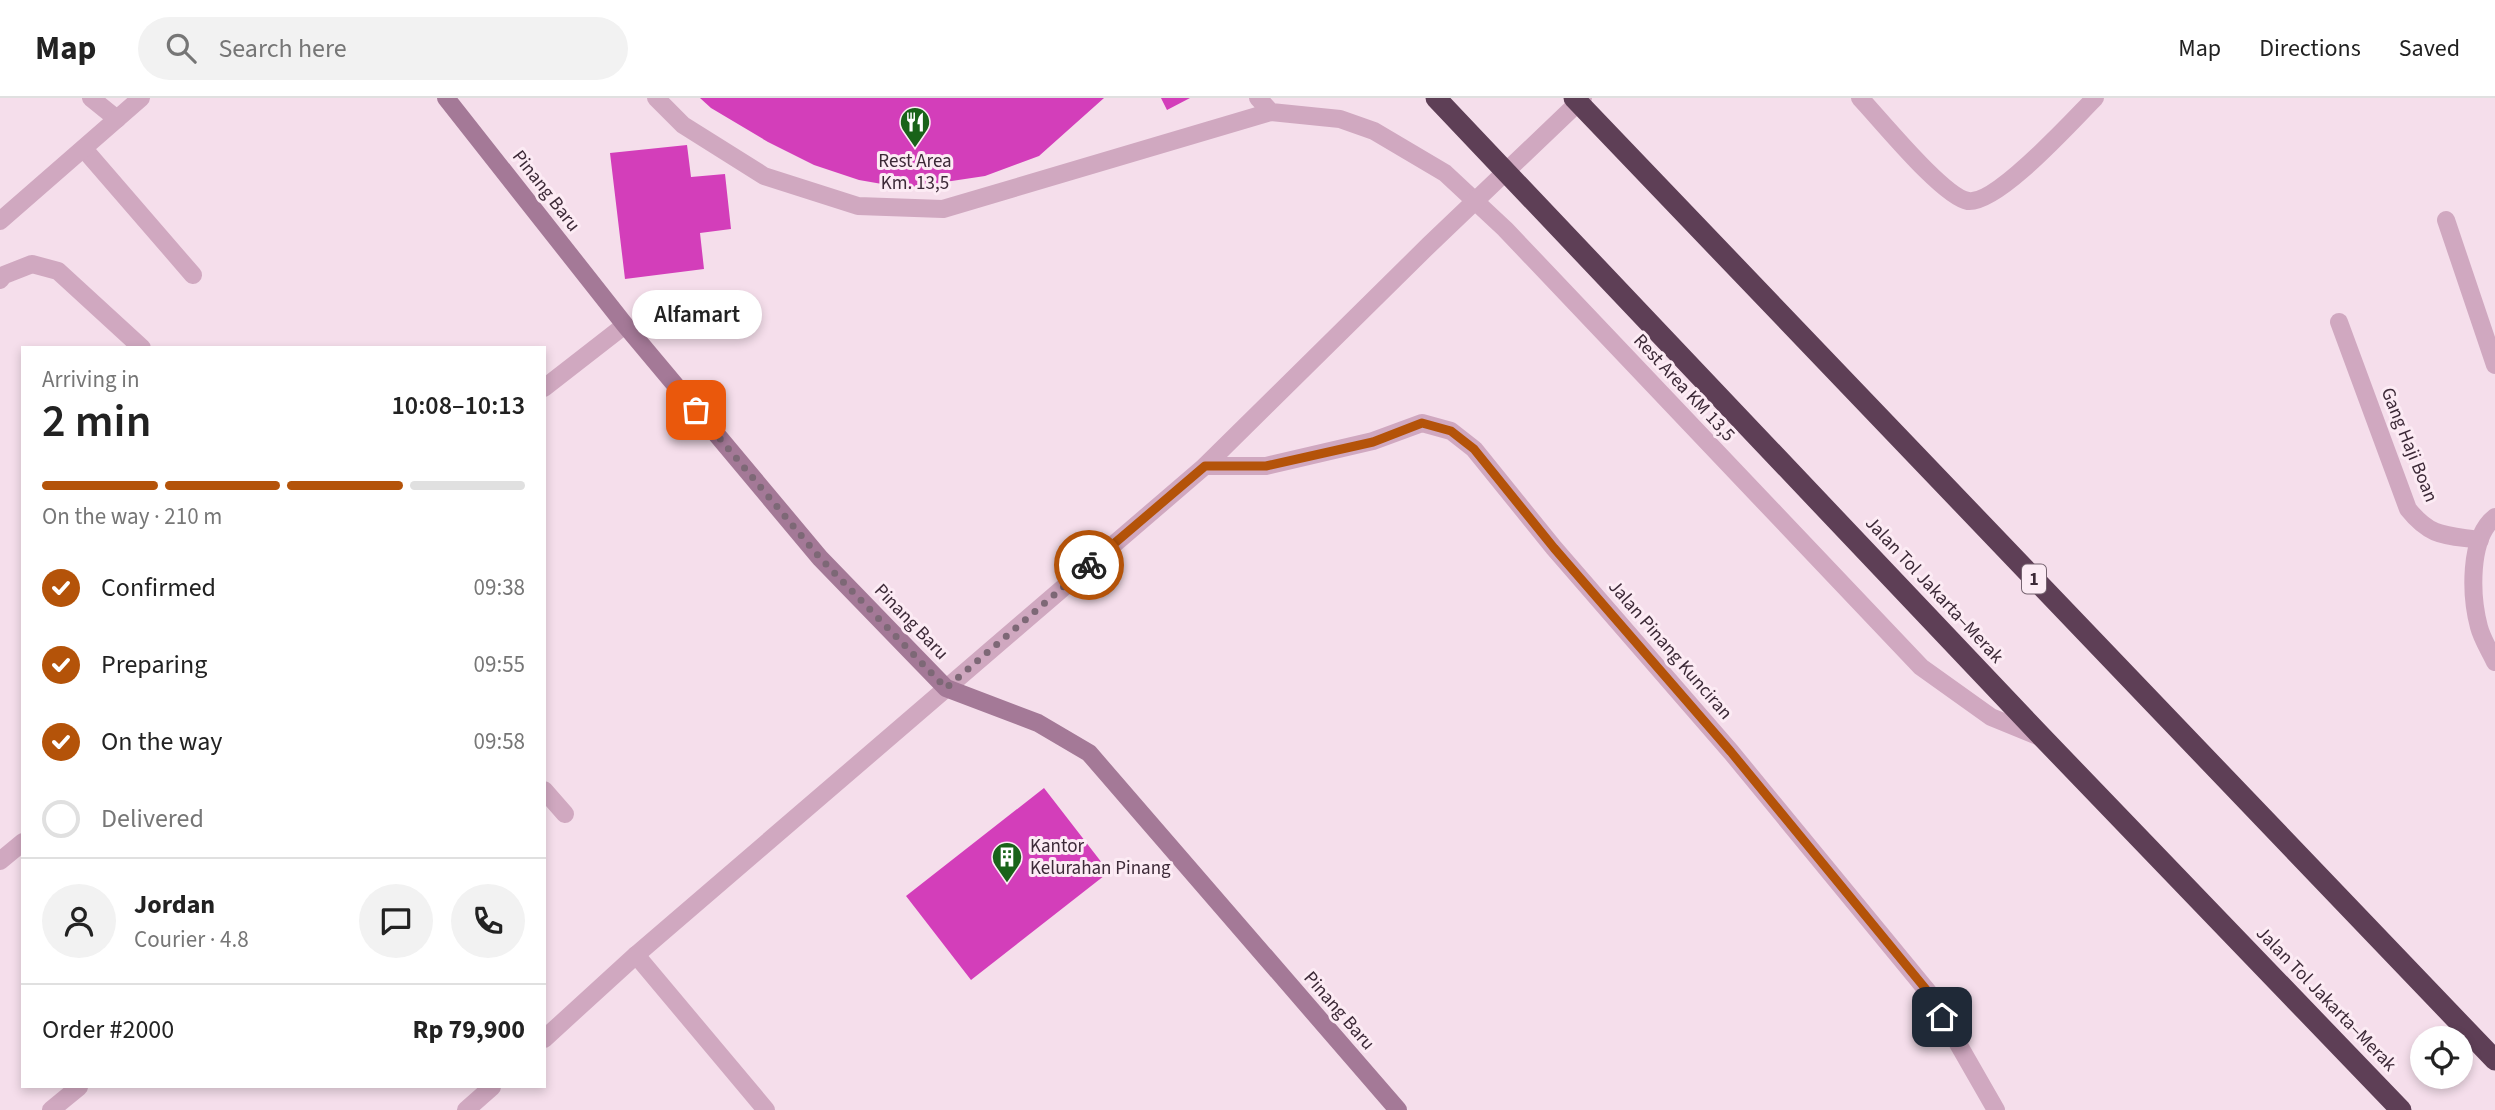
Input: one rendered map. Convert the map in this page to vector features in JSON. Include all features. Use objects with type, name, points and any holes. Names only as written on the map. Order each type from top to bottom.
[{"type":"highway","name":"Jalan Tol Jakarta–Merak","points":[[1436,98],[2043,738],[2401,1110]]},
{"type":"highway","name":"1","points":[[1574,98],[2495,1060]]},
{"type":"main road","name":"Pinang Baru","points":[[446,98],[625,325],[820,558],[946,688],[1038,723],[1089,753],[1398,1110]]},
{"type":"street","points":[[90,98],[117,119]]},
{"type":"street","points":[[0,221],[141,98]]},
{"type":"street","points":[[656,98],[682,125],[764,176],[858,206],[943,209],[1271,112],[1258,98]]},
{"type":"street","points":[[546,1037],[636,955],[1205,466],[1583,98]]},
{"type":"street","points":[[1860,98],[1947,191],[1968,201],[1984,198],[2004,186],[2095,98]]},
{"type":"street","name":"Rest Area KM 13,5","points":[[1271,112],[1340,119],[1374,131],[1445,173],[1505,229],[1921,667],[1991,717],[2043,738]]},
{"type":"street","points":[[84,149],[193,275]]},
{"type":"street","points":[[2446,220],[2495,365]]},
{"type":"street","points":[[0,280],[4,275],[33,264],[58,271],[140,346]]},
{"type":"street","name":"Gang Haji Boan","points":[[2339,322],[2408,509],[2420,524],[2433,532],[2480,540]]},
{"type":"street","points":[[546,386],[625,325]]},
{"type":"street","name":"Jalan Pinang Kunciran","points":[[1205,466],[1266,466],[1373,442],[1422,423],[1451,431],[1474,449],[1554,548],[1731,752],[1929,993],[1996,1110]]},
{"type":"street","points":[[2495,517],[2480,540],[2473,574],[2479,628],[2495,662]]},
{"type":"street","points":[[546,792],[565,814]]},
{"type":"street","points":[[0,862],[21,844]]},
{"type":"street","points":[[636,955],[766,1110]]},
{"type":"street","points":[[51,1110],[78,1088]]},
{"type":"street","points":[[466,1110],[491,1088]]},
{"type":"building","name":"Rest Area Km. 13,5","points":[[700,98],[1104,98],[1039,156],[985,176],[905,188],[859,180],[814,165],[768,142],[711,108]]},
{"type":"building","points":[[1161,98],[1190,98],[1167,110]]},
{"type":"building","points":[[687,145],[691,177],[725,174],[731,229],[700,233],[704,269],[625,279],[610,153]]},
{"type":"building","name":"Kantor Kelurahan Pinang","points":[[1044,788],[1109,872],[971,980],[906,896]]},
{"type":"way so far","points":[[696,410],[820,558],[946,688],[1089,565]]},
{"type":"place","name":"Rest Area Km. 13,5","points":[[915,149]]},
{"type":"place","name":"Alfamart","points":[[696,410]]},
{"type":"place","name":"Kantor Kelurahan Pinang","points":[[1007,884]]},
{"type":"route","points":[[1089,565],[1205,466],[1266,466],[1373,442],[1422,423],[1451,431],[1474,449],[1554,548],[1731,752],[1929,993],[1942,1017]]}]
